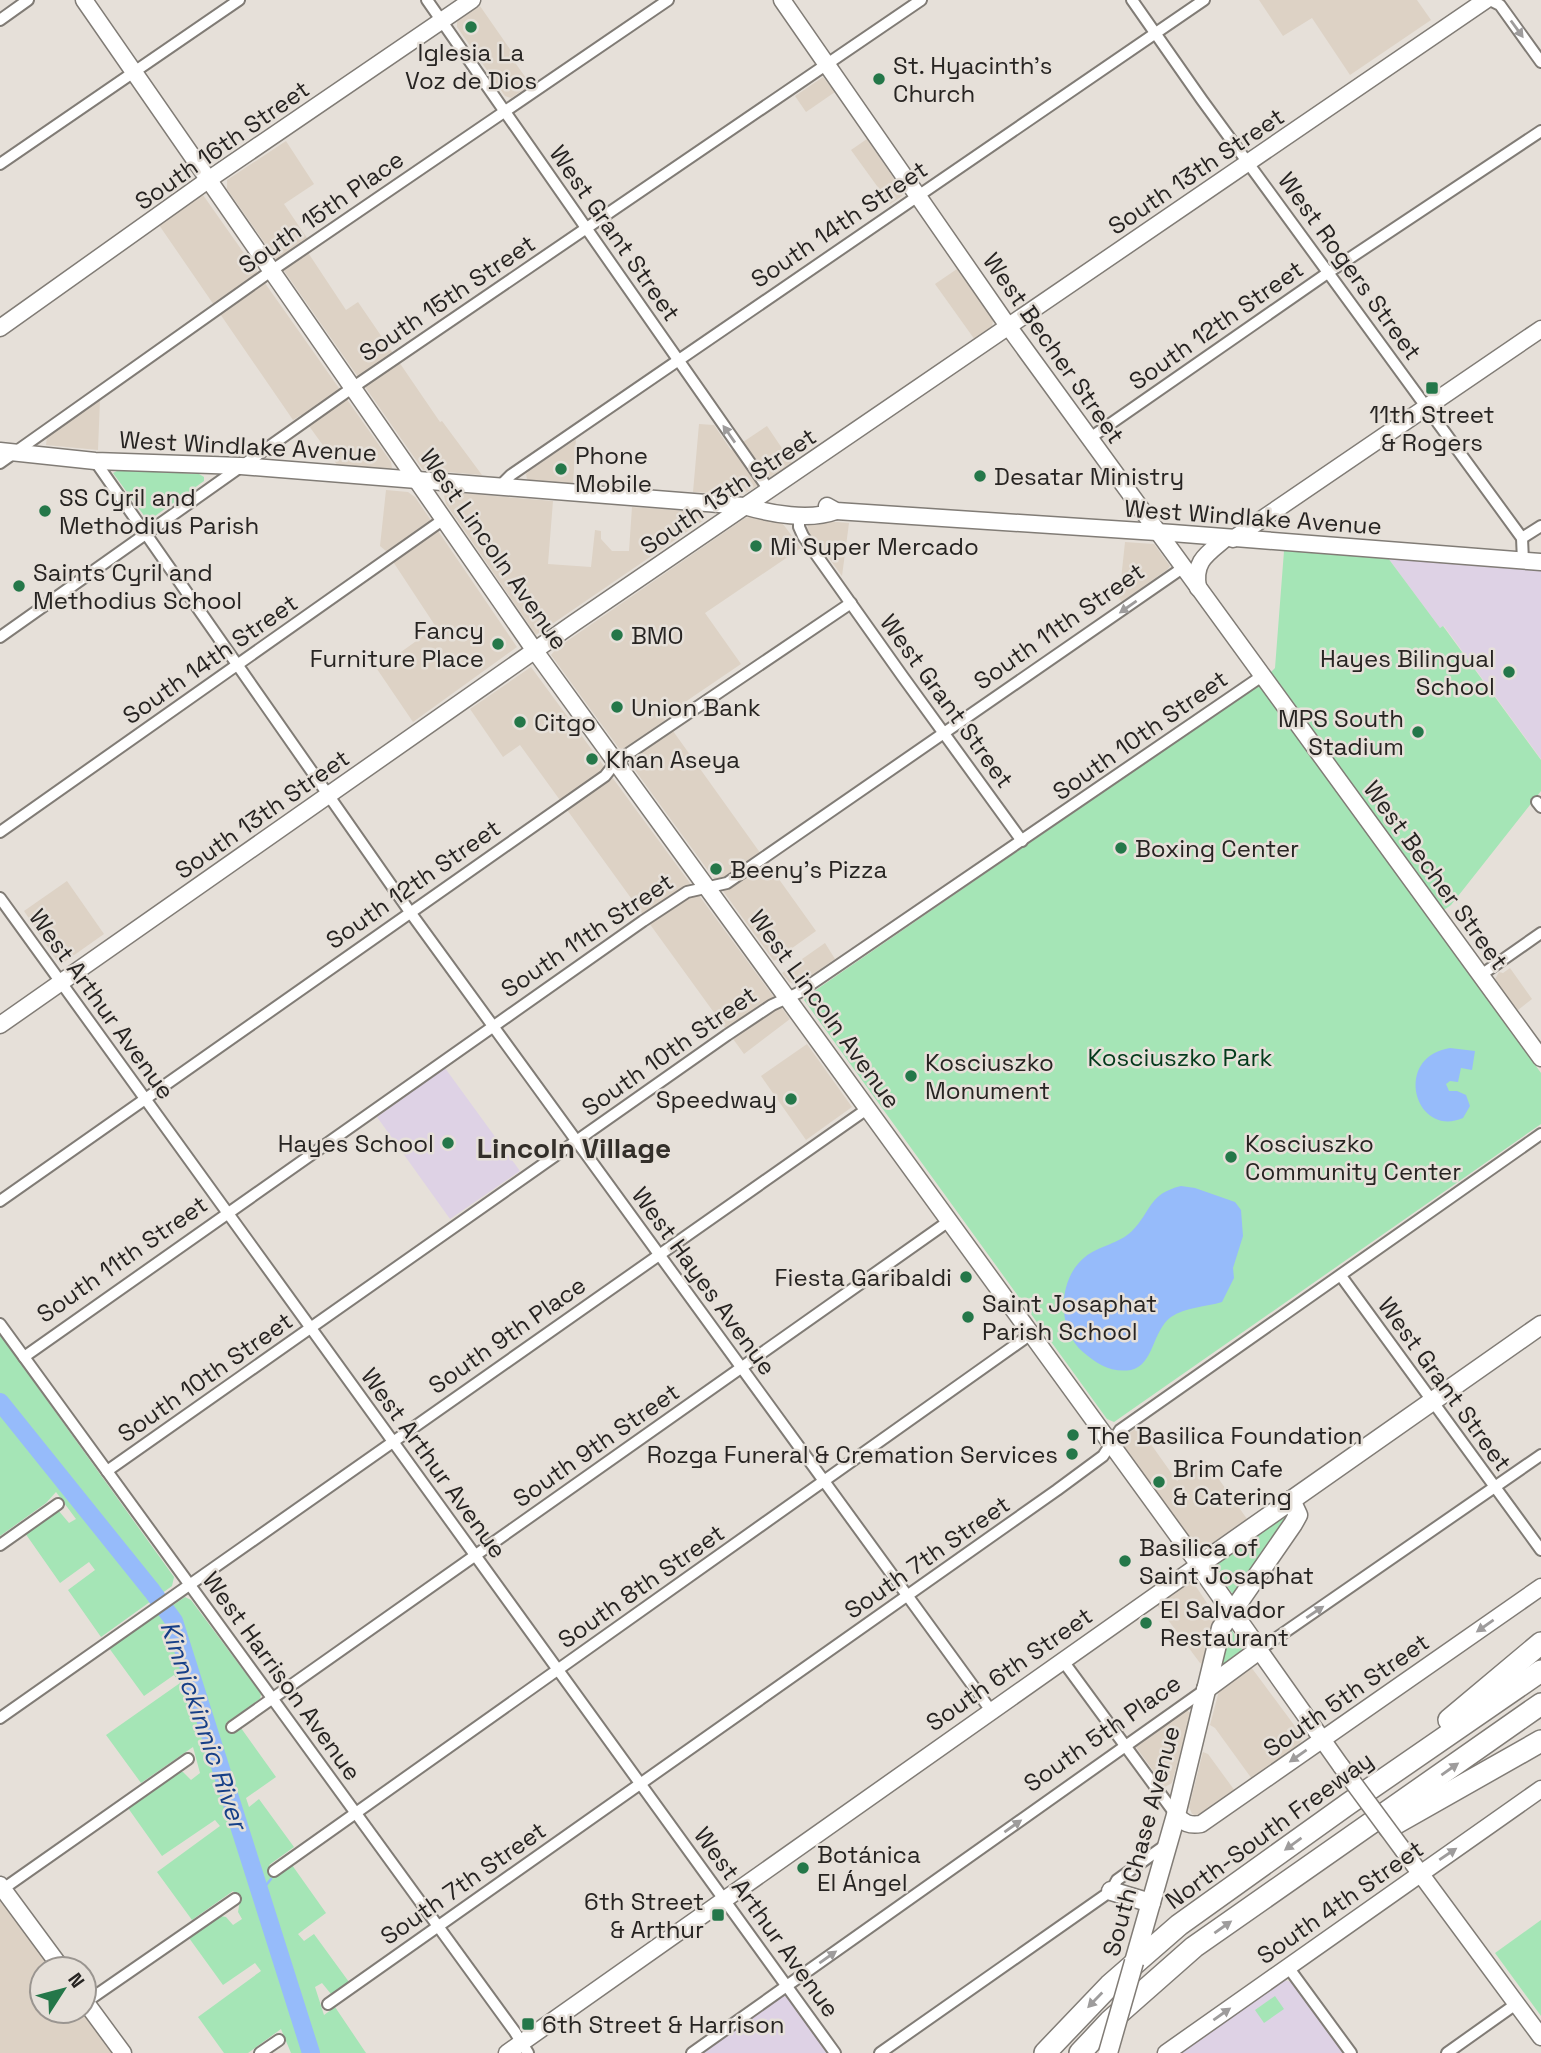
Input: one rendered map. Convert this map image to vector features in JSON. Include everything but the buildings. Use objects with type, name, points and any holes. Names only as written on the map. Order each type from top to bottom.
[{"type":"highway","points":[[1348,1804],[1541,1643]]},
{"type":"highway","name":"North-South Freeway","points":[[1045,2053],[1110,1985],[1179,1926],[1348,1804],[1541,1671]]},
{"type":"highway","name":"North-South Freeway","points":[[1080,2053],[1110,2021],[1194,1947],[1541,1704]]},
{"type":"highway","points":[[1357,1834],[1380,1832],[1535,1743]]},
{"type":"main road","name":"South 6th Street","points":[[1199,1565],[1541,1325]]},
{"type":"main road","name":"South Chase Avenue","points":[[1108,2053],[1176,1815],[1221,1628],[1298,1515],[1291,1500]]},
{"type":"main road","name":"West Lincoln Avenue","points":[[1199,1565],[1259,1650]]},
{"type":"main road","name":"South 5th Place","points":[[1206,1689],[1259,1650]]},
{"type":"main road","points":[[1111,1891],[1151,1903]]},
{"type":"street","points":[[0,20],[28,0]]},
{"type":"street","name":"West Lincoln Avenue","points":[[83,0],[535,651],[1199,1565]]},
{"type":"street","points":[[0,164],[239,0]]},
{"type":"street","name":"West Grant Street","points":[[427,0],[769,490]]},
{"type":"street","name":"South 16th Street","points":[[0,328],[208,180],[472,0]]},
{"type":"street","name":"South 15th Place","points":[[0,463],[8,452],[668,0]]},
{"type":"street","name":"West Becher Street","points":[[782,0],[1008,326],[1541,1058]]},
{"type":"street","name":"South 15th Street","points":[[0,637],[352,388],[921,0]]},
{"type":"street","name":"West Rogers Street","points":[[1132,0],[1522,538]]},
{"type":"street","name":"South 14th Street","points":[[500,486],[511,475],[1204,0]]},
{"type":"street","points":[[1488,0],[1500,5],[1541,62]]},
{"type":"street","name":"South 13th Street","points":[[0,1026],[744,506],[1488,0]]},
{"type":"street","name":"South 12th Street","points":[[1090,438],[1329,272],[1541,131]]},
{"type":"street","points":[[1198,588],[1196,574],[1201,561],[1229,538],[1541,329]]},
{"type":"street","name":"West Windlake Avenue","points":[[8,452],[95,461],[241,466],[500,486],[744,506],[799,514],[824,515],[836,511]]},
{"type":"street","name":"West Hayes Avenue","points":[[95,461],[410,912],[992,1712]]},
{"type":"street","name":"West Windlake Avenue","points":[[744,506],[774,502],[823,505],[836,511],[1541,562]]},
{"type":"street","name":"West Grant Street","points":[[799,514],[799,527],[803,536],[1022,841]]},
{"type":"street","name":"South 14th Street","points":[[0,832],[444,519]]},
{"type":"street","points":[[1523,561],[1522,538],[1541,526]]},
{"type":"street","name":"South 11th Street","points":[[24,1357],[643,920],[687,892],[727,883],[1184,568]]},
{"type":"street","name":"South 12th Street","points":[[0,1201],[605,776],[616,762],[850,603]]},
{"type":"street","name":"South 10th Street","points":[[107,1471],[772,1004],[787,998],[1022,841],[1262,676]]},
{"type":"street","name":"West Arthur Avenue","points":[[0,898],[835,2053]]},
{"type":"street","points":[[1481,975],[1541,933]]},
{"type":"street","name":"South 9th Place","points":[[0,1718],[867,1108]]},
{"type":"street","name":"South 7th Street","points":[[327,2004],[1057,1490],[1103,1456],[1119,1430],[1541,1135]]},
{"type":"street","name":"South 9th Street","points":[[232,1727],[949,1221]]},
{"type":"street","name":"West Grant Street","points":[[1341,1276],[1541,1550]]},
{"type":"street","name":"West Harrison Avenue","points":[[0,1324],[525,2048]]},
{"type":"street","name":"South 8th Street","points":[[274,1871],[1031,1334]]},
{"type":"street","name":"South 5th Place","points":[[1259,1650],[1541,1455]]},
{"type":"street","points":[[0,1545],[58,1504]]},
{"type":"street","name":"South 6th Street","points":[[507,2053],[525,2048],[724,1899],[1199,1565]]},
{"type":"street","name":"South 5th Street","points":[[1176,1815],[1185,1824],[1201,1824],[1541,1587]]},
{"type":"street","name":"West Lincoln Avenue","points":[[1259,1650],[1541,2038]]},
{"type":"street","points":[[1063,1661],[1176,1815]]},
{"type":"street","name":"South 5th Place","points":[[692,2053],[1206,1689]]},
{"type":"street","points":[[52,1955],[1,1887],[188,1759]]},
{"type":"street","name":"South 4th Street","points":[[1167,2053],[1541,1789]]},
{"type":"street","points":[[880,2053],[1111,1891],[1116,1880],[1167,1844]]},
{"type":"street","points":[[98,1992],[235,1899]]},
{"type":"street","points":[[1288,1967],[1351,2053]]},
{"type":"street","points":[[1447,2053],[1516,2004]]},
{"type":"street","points":[[98,2019],[123,2053]]},
{"type":"street","points":[[260,2053],[279,2040]]},
{"type":"shaded area","points":[[1259,0],[1417,0],[1431,20],[1350,75],[1312,18],[1283,36]]},
{"type":"shaded area","points":[[480,6],[531,85],[511,98],[505,96],[457,27],[457,21]]},
{"type":"shaded area","points":[[823,77],[835,92],[806,112],[795,96]]},
{"type":"shaded area","points":[[867,139],[903,192],[902,196],[890,204],[851,150]]},
{"type":"shaded area","points":[[286,141],[314,184],[284,204],[307,238],[301,242],[346,310],[358,302],[440,422],[442,421],[482,475],[423,470],[227,189],[227,180]]},
{"type":"shaded area","points":[[203,195],[391,462],[392,468],[387,470],[338,466],[301,415],[293,420],[159,225]]},
{"type":"shaded area","points":[[957,269],[993,320],[992,328],[975,340],[935,284]]},
{"type":"shaded area","points":[[100,400],[98,450],[46,445],[47,437]]},
{"type":"shaded area","points":[[699,424],[714,425],[731,450],[767,426],[792,463],[743,495],[693,492]]},
{"type":"shaded area","points":[[576,439],[573,484],[534,483],[527,479],[526,474],[530,470]]},
{"type":"shaded area","points":[[386,490],[408,492],[415,497],[517,647],[413,722],[377,669],[436,627],[380,546]]},
{"type":"shaded area","points":[[448,492],[553,501],[548,564],[591,567],[595,530],[601,531],[601,539],[612,551],[629,551],[632,507],[703,512],[707,518],[536,635],[446,504],[444,496]]},
{"type":"shaded area","points":[[752,516],[780,520],[801,548],[705,613],[741,664],[663,717],[816,931],[774,961],[551,655],[557,648],[745,518]]},
{"type":"shaded area","points":[[813,520],[849,523],[842,576],[807,532],[808,523]]},
{"type":"shaded area","points":[[1125,542],[1154,544],[1170,566],[1122,602],[1119,598]]},
{"type":"shaded area","name":"Hayes Bilingual School","points":[[1388,558],[1541,570],[1541,759],[1444,626],[1440,628]]},
{"type":"shaded area","points":[[531,667],[790,1019],[744,1054],[520,745],[503,757],[470,709]]},
{"type":"shaded area","points":[[67,881],[104,934],[60,965],[24,911]]},
{"type":"shaded area","points":[[825,943],[835,959],[808,978],[794,984],[789,982],[782,973]]},
{"type":"shaded area","points":[[1510,968],[1532,999],[1518,1010],[1494,981],[1499,972],[1503,973]]},
{"type":"shaded area","points":[[807,1044],[852,1107],[806,1140],[761,1076]]},
{"type":"shaded area","name":"Hayes School","points":[[445,1068],[520,1171],[450,1219],[377,1117]]},
{"type":"shaded area","points":[[1138,1426],[1177,1481],[1206,1461],[1247,1519],[1199,1552],[1120,1441]]},
{"type":"shaded area","points":[[1189,1583],[1195,1585],[1217,1618],[1203,1664],[1157,1605]]},
{"type":"shaded area","points":[[1251,1667],[1300,1733],[1302,1740],[1298,1746],[1252,1779],[1215,1728],[1210,1725],[1220,1687]]},
{"type":"shaded area","points":[[1186,1710],[1191,1713],[1172,1783],[1165,1787],[1136,1747]]},
{"type":"shaded area","points":[[1203,1752],[1208,1754],[1235,1791],[1198,1816],[1192,1814],[1189,1807]]},
{"type":"shaded area","points":[[0,1897],[43,1955],[28,1955],[28,2025],[93,2025],[114,2053],[0,2053]]},
{"type":"shaded area","points":[[1284,1980],[1291,1982],[1343,2053],[1178,2053]]},
{"type":"shaded area","points":[[782,1996],[788,1997],[828,2053],[702,2053]]},
{"type":"green space","points":[[119,470],[199,474],[204,477],[204,481],[148,521],[113,473]]},
{"type":"green space","name":"MPS South Stadium","points":[[1284,551],[1388,558],[1440,628],[1443,626],[1541,760],[1541,791],[1451,905],[1444,910],[1280,684],[1276,684],[1269,674],[1275,668]]},
{"type":"green space","name":"Kosciuszko Park","points":[[1259,685],[1267,691],[1266,695],[1462,964],[1466,965],[1487,993],[1486,997],[1541,1073],[1541,1124],[1114,1422],[1107,1419],[804,1000]]},
{"type":"green space","points":[[0,1335],[174,1577],[172,1586],[101,1637],[68,1590],[95,1570],[89,1562],[60,1583],[25,1533],[58,1510],[69,1523],[76,1519],[56,1492],[46,1503],[0,1536]]},
{"type":"green space","points":[[1291,1513],[1235,1597],[1215,1566]]},
{"type":"green space","points":[[185,1597],[191,1600],[261,1694],[260,1699],[226,1723],[233,1733],[241,1728],[276,1777],[246,1798],[249,1807],[259,1799],[294,1847],[269,1865],[276,1876],[292,1865],[326,1913],[298,1934],[304,1941],[314,1934],[349,1982],[331,1994],[322,1983],[315,1987],[324,2015],[335,2007],[366,2053],[291,2053],[281,2029],[248,2053],[224,2053],[198,2017],[261,1971],[255,1963],[223,1985],[189,1938],[220,1916],[226,1917],[233,1925],[242,1919],[238,1912],[240,1900],[233,1891],[192,1920],[157,1872],[220,1826],[215,1820],[162,1856],[128,1808],[180,1772],[191,1780],[200,1773],[193,1747],[141,1783],[106,1735],[180,1683],[174,1675],[144,1696],[109,1648]]},
{"type":"green space","points":[[1230,1628],[1241,1644],[1242,1652],[1218,1671]]},
{"type":"green space","points":[[1541,1920],[1541,2016],[1495,1953]]},
{"type":"green space","points":[[1275,1996],[1284,2009],[1264,2023],[1255,2010]]},
{"type":"water","points":[[1450,1048],[1475,1051],[1472,1070],[1461,1068],[1458,1082],[1450,1081],[1446,1084],[1449,1091],[1466,1095],[1470,1106],[1463,1118],[1446,1121],[1433,1117],[1422,1107],[1416,1080],[1421,1066],[1432,1054]]},
{"type":"water","points":[[1181,1186],[1235,1202],[1241,1210],[1243,1236],[1233,1268],[1234,1278],[1222,1302],[1189,1309],[1171,1317],[1160,1330],[1149,1355],[1139,1367],[1124,1371],[1105,1367],[1083,1352],[1068,1331],[1064,1304],[1069,1278],[1085,1257],[1132,1231],[1156,1198]]},
{"type":"waterway","name":"Kinnickinnic River","points":[[0,1402],[174,1621],[311,2053]]},
{"type":"waterway","points":[[259,1894],[271,1879]]},
{"type":"place","name":"Iglesia La Voz de Dios","points":[[471,27]]},
{"type":"place","name":"St. Hyacinth's Church","points":[[879,79]]},
{"type":"place","name":"11th Street & Rogers","points":[[1432,388]]},
{"type":"place","name":"Phone Mobile","points":[[561,469]]},
{"type":"place","name":"Desatar Ministry","points":[[980,476]]},
{"type":"place","name":"SS Cyril and Methodius Parish","points":[[45,511]]},
{"type":"place","name":"Mi Super Mercado","points":[[756,546]]},
{"type":"place","name":"Saints Cyril and Methodius School","points":[[19,586]]},
{"type":"place","name":"BMO","points":[[617,635]]},
{"type":"place","name":"Fancy Furniture Place","points":[[498,644]]},
{"type":"place","name":"Hayes Bilingual School","points":[[1509,672]]},
{"type":"place","name":"Union Bank","points":[[617,707]]},
{"type":"place","name":"Citgo","points":[[520,722]]},
{"type":"place","name":"MPS South Stadium","points":[[1418,732]]},
{"type":"place","name":"Khan Aseya","points":[[592,759]]},
{"type":"place","name":"Boxing Center","points":[[1121,848]]},
{"type":"place","name":"Beeny's Pizza","points":[[716,869]]},
{"type":"place","name":"Kosciuszko Monument","points":[[911,1076]]},
{"type":"place","name":"Speedway","points":[[791,1099]]},
{"type":"place","name":"Hayes School","points":[[448,1143]]},
{"type":"place","name":"Kosciuszko Community Center","points":[[1231,1157]]},
{"type":"place","name":"Fiesta Garibaldi","points":[[966,1277]]},
{"type":"place","name":"Saint Josaphat Parish School","points":[[968,1317]]},
{"type":"place","name":"The Basilica Foundation","points":[[1073,1435]]},
{"type":"place","name":"Rozga Funeral & Cremation Services","points":[[1072,1454]]},
{"type":"place","name":"Brim Cafe & Catering","points":[[1159,1482]]},
{"type":"place","name":"Basilica of Saint Josaphat","points":[[1125,1561]]},
{"type":"place","name":"El Salvador Restaurant","points":[[1146,1623]]},
{"type":"place","name":"Botánica El Ángel","points":[[803,1868]]},
{"type":"place","name":"6th Street & Arthur","points":[[718,1915]]},
{"type":"place","name":"6th Street & Harrison","points":[[528,2024]]},
{"type":"district","name":"Lincoln Village","points":[[574,1148]]}]
